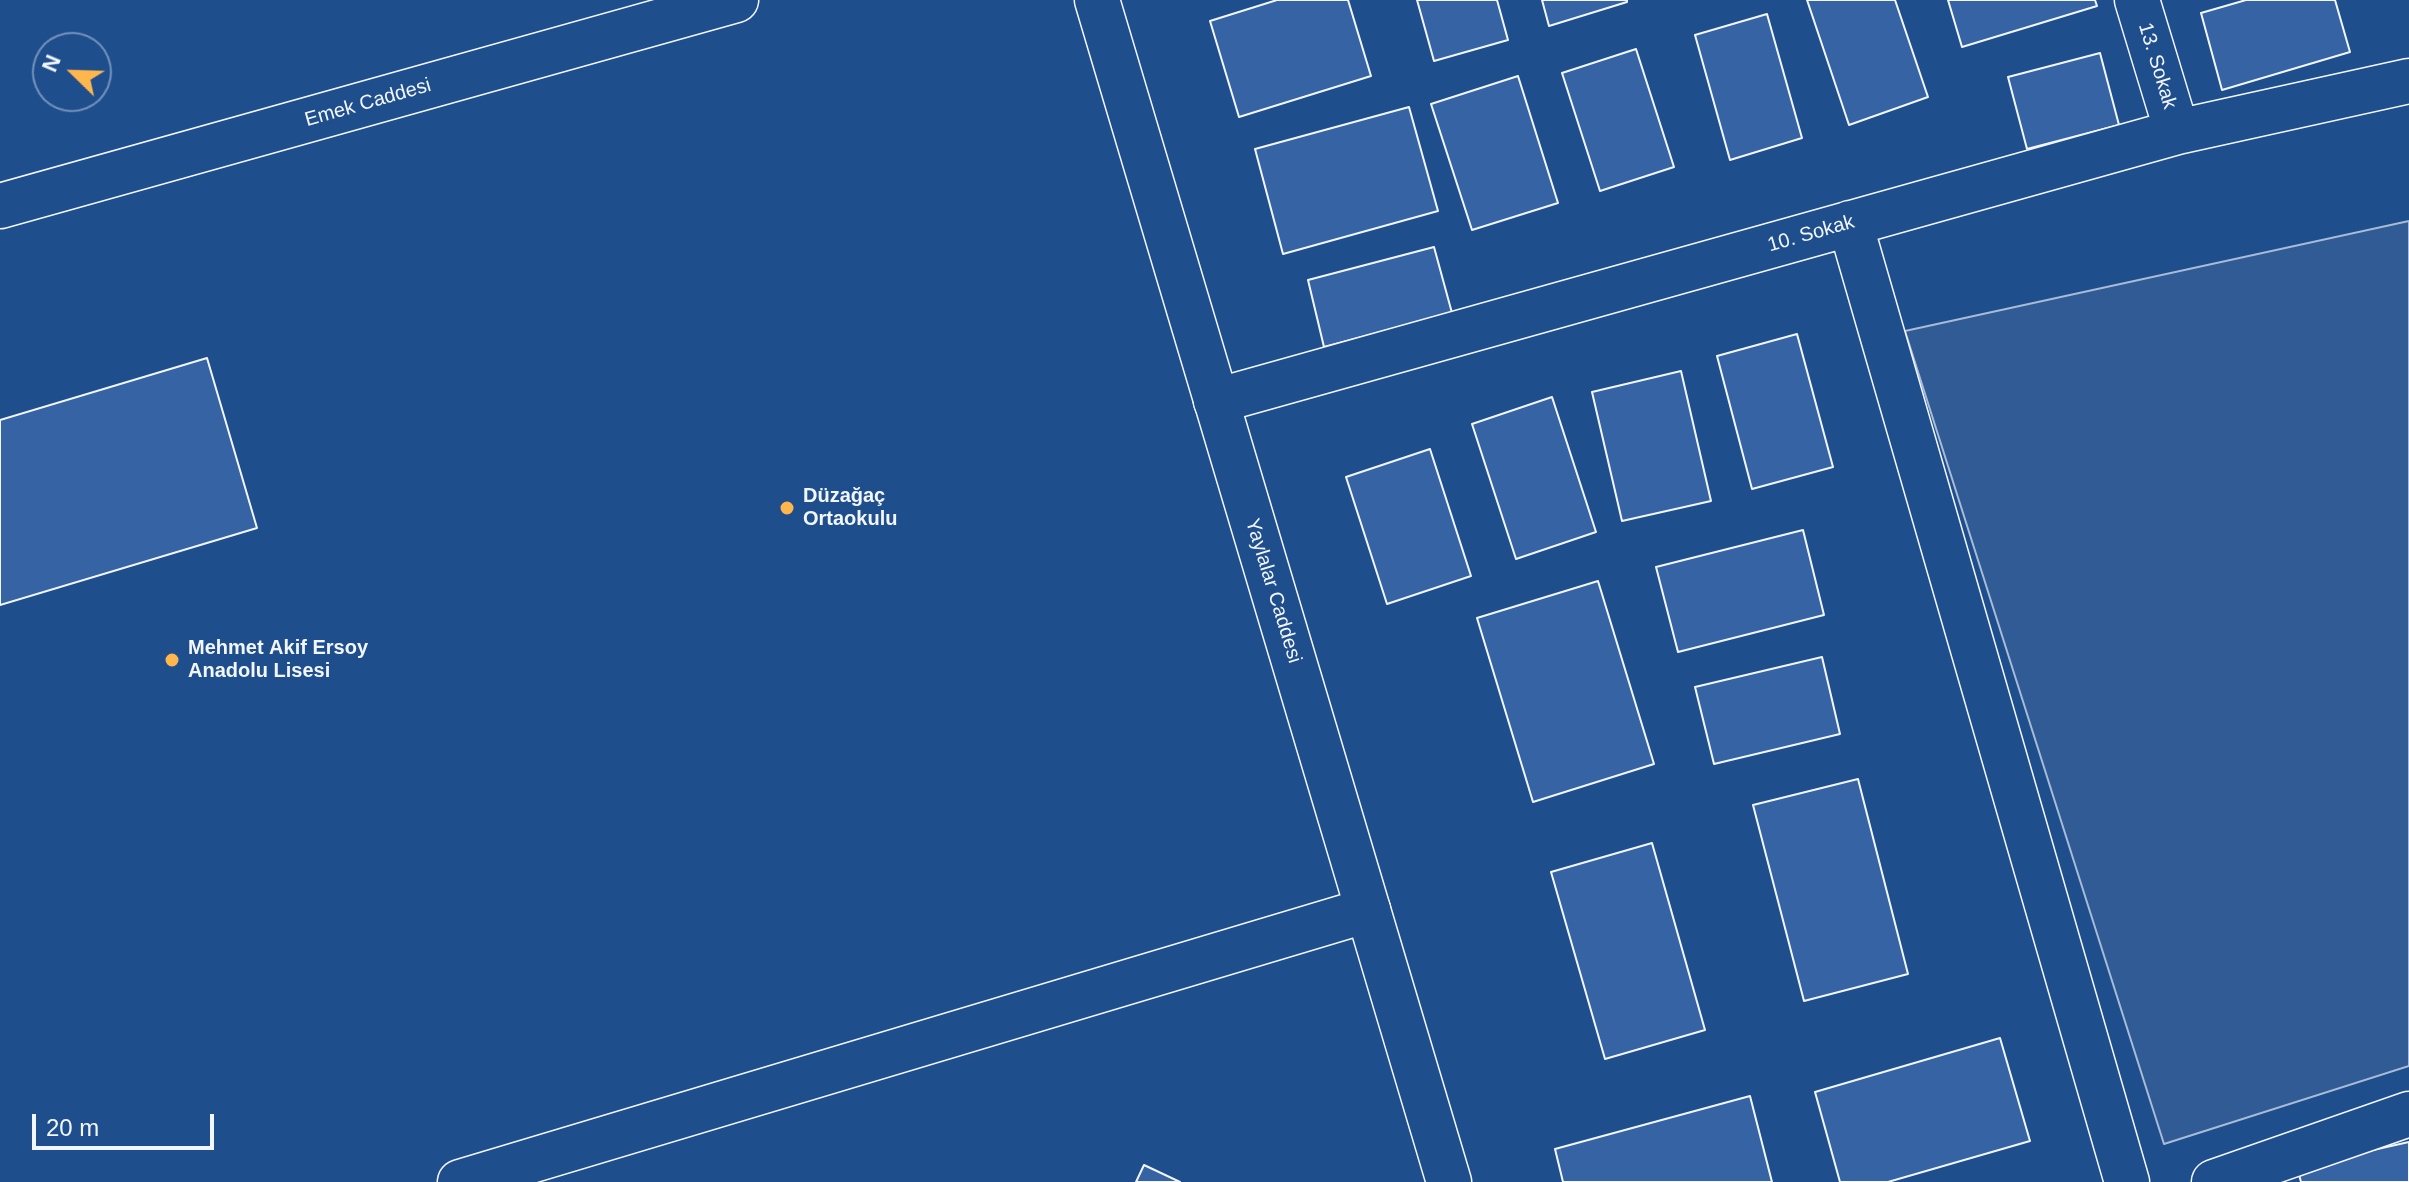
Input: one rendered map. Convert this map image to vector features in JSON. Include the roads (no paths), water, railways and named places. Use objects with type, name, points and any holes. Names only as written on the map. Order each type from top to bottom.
[{"type":"street","name":"Emek Caddesi","points":[[0,206],[736,0]]},
{"type":"street","name":"Yaylalar Caddesi","points":[[1097,0],[1449,1182]]},
{"type":"street","name":"13. Sokak","points":[[2137,0],[2177,132]]},
{"type":"street","name":"10. Sokak","points":[[1216,401],[2177,132],[2409,81]]},
{"type":"street","points":[[1850,223],[2127,1182]]},
{"type":"street","points":[[460,1182],[1368,910]]},
{"type":"street","points":[[2214,1182],[2409,1114]]},
{"type":"place","name":"Düzağaç Ortaokulu","points":[[787,508]]},
{"type":"place","name":"Mehmet Akif Ersoy Anadolu Lisesi","points":[[172,660]]}]
